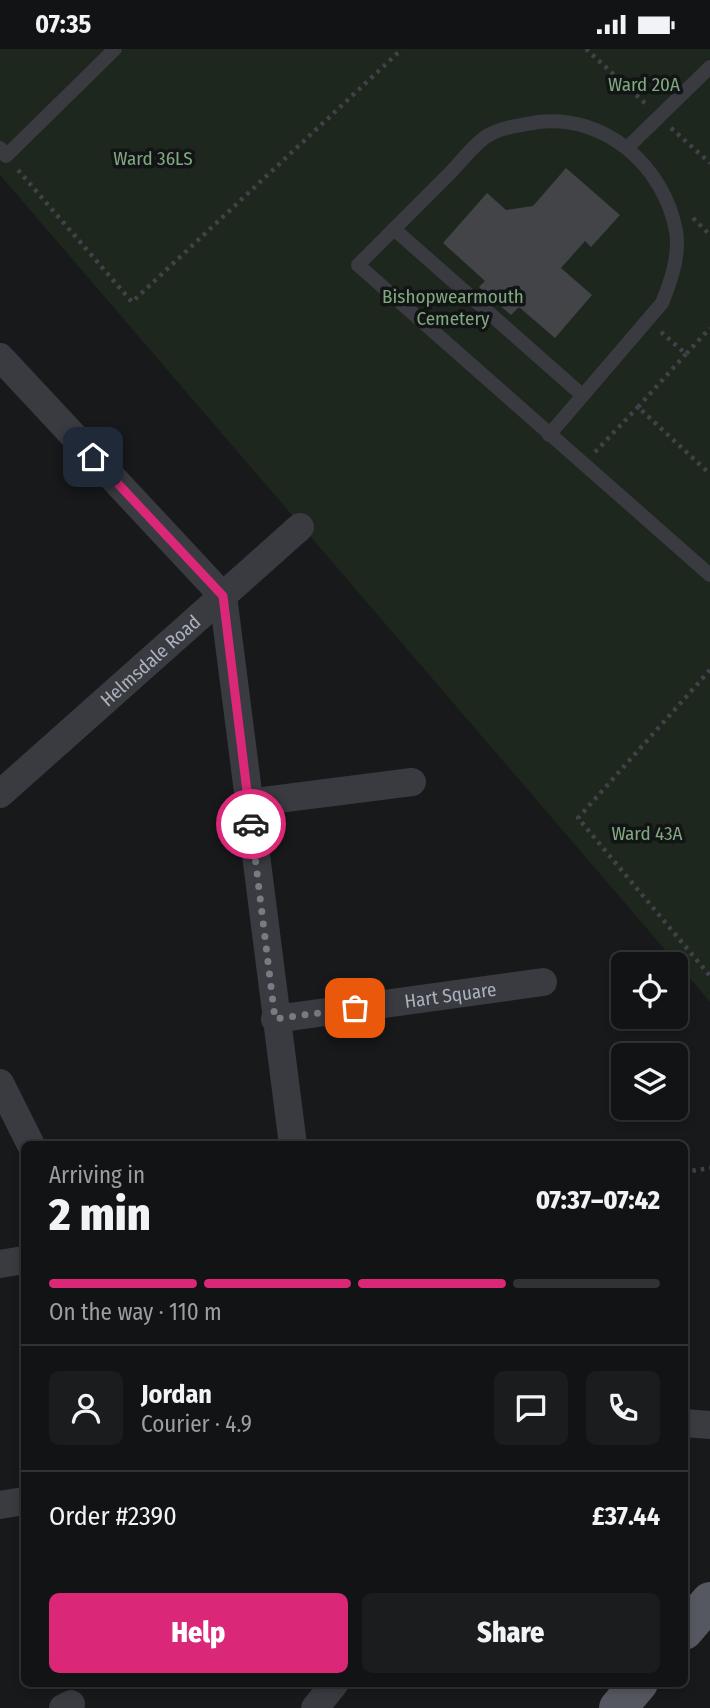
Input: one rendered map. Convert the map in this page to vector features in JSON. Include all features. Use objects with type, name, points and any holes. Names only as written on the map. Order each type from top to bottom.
[{"type":"main road","points":[[688,1626],[710,1601]]},
{"type":"main road","points":[[618,1708],[636,1687]]},
{"type":"street","points":[[0,357],[223,596],[292,1141]]},
{"type":"street","name":"Helmsdale Road","points":[[0,794],[299,527]]},
{"type":"street","points":[[248,803],[412,782]]},
{"type":"street","name":"Hart Square","points":[[275,1019],[543,982]]},
{"type":"street","points":[[0,1083],[28,1141]]},
{"type":"street","points":[[0,1264],[21,1260]]},
{"type":"street","points":[[688,1423],[710,1425]]},
{"type":"street","points":[[0,1505],[21,1502]]},
{"type":"street","points":[[315,1708],[332,1687]]},
{"type":"lane","points":[[3,152],[115,49]]},
{"type":"lane","points":[[628,147],[710,67]]},
{"type":"lane","points":[[549,435],[662,303],[671,280],[677,252],[676,231],[666,200],[650,173],[628,147],[596,130],[550,121],[516,125],[487,135],[358,265],[549,435],[583,465],[710,575]]},
{"type":"lane","points":[[394,229],[582,395]]},
{"type":"path","points":[[3,152],[132,302],[402,49]]},
{"type":"path","points":[[648,320],[686,354]]},
{"type":"path","points":[[583,465],[710,327]]},
{"type":"path","points":[[638,407],[710,474]]},
{"type":"path","points":[[710,670],[578,818],[710,975]]},
{"type":"path","points":[[688,1171],[710,1168]]},
{"type":"green space","name":"Bishopwearmouth Cemetery","points":[[0,49],[710,49],[710,1002],[688,976],[688,952],[667,952],[0,175]]},
{"type":"building","points":[[566,168],[620,215],[591,247],[585,241],[561,268],[592,295],[555,338],[519,307],[511,315],[479,287],[485,281],[443,243],[487,193],[506,210],[533,206]]},
{"type":"way so far","points":[[251,824],[275,1019],[355,1008]]},
{"type":"route","points":[[93,457],[223,596],[251,824]]},
{"type":"park label","name":"Ward 20A","points":[[644,84]]},
{"type":"park label","name":"Ward 36LS","points":[[153,158]]},
{"type":"park label","name":"Ward 43A","points":[[647,833]]}]
